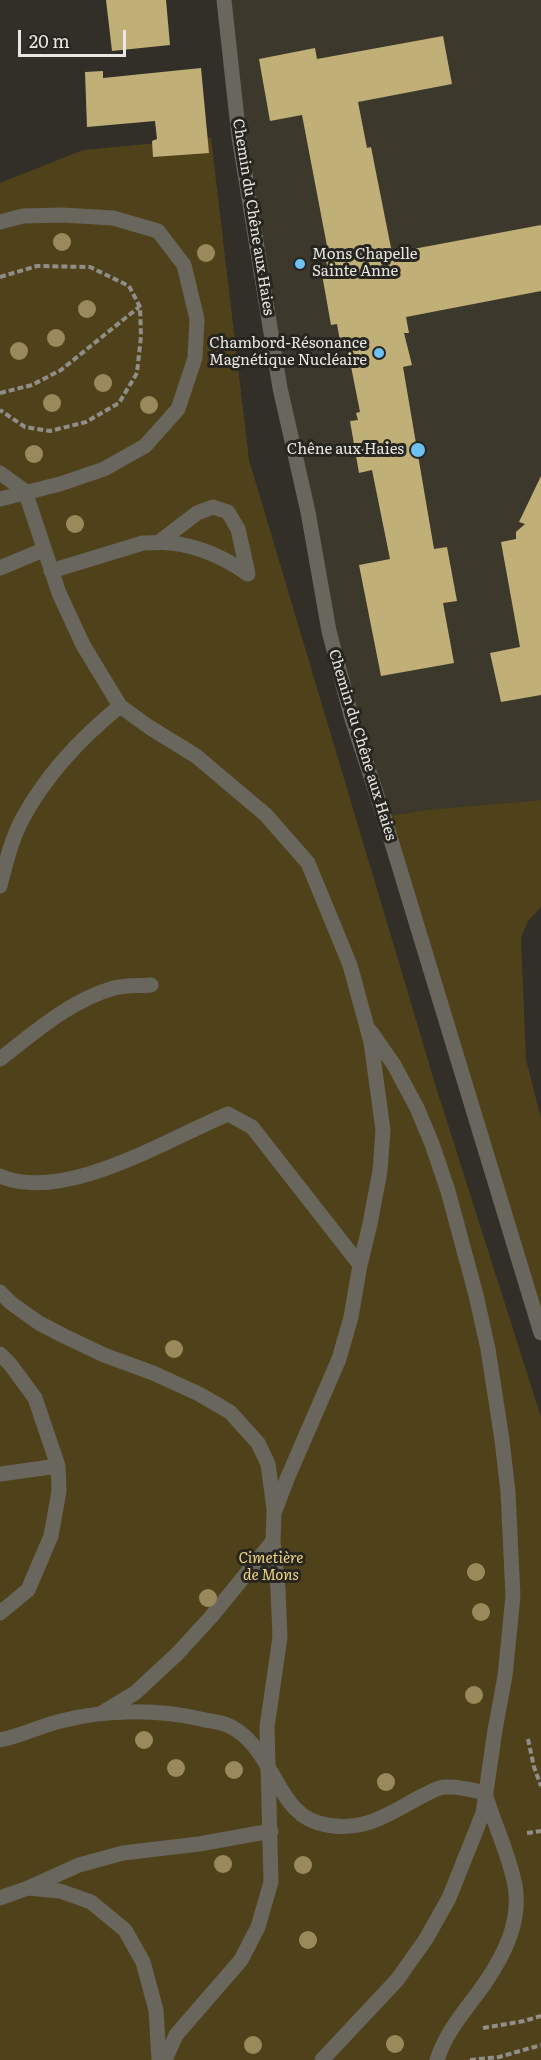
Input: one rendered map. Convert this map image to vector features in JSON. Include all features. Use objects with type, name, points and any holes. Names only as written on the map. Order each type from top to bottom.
[{"type":"street","name":"Chemin du Chêne aux Haies","points":[[224,0],[239,137],[280,388],[308,512],[329,631],[352,719],[541,1334]]},
{"type":"street","points":[[0,222],[23,216],[62,214],[113,218],[158,231],[184,265],[197,319],[195,358],[178,409],[145,446],[104,469],[60,484],[0,499]]},
{"type":"street","points":[[0,473],[25,491],[43,550],[82,645],[120,706],[196,756],[266,815],[308,863],[350,965],[367,1026],[383,1130],[380,1171],[370,1224],[351,1317],[339,1359],[274,1513]]},
{"type":"street","points":[[51,571],[142,543],[158,543],[170,542],[228,559],[248,574],[238,529],[228,512],[213,507],[197,513],[158,543]]},
{"type":"street","points":[[0,568],[43,550]]},
{"type":"street","points":[[0,885],[8,854],[23,817],[50,775],[86,734],[120,706]]},
{"type":"street","points":[[0,1059],[54,1018],[84,999],[116,988],[151,985]]},
{"type":"street","points":[[322,2060],[397,1980],[426,1939],[449,1898],[483,1813],[506,1676],[513,1596],[508,1492],[498,1408],[476,1295],[448,1191],[432,1144],[417,1108],[367,1026]]},
{"type":"street","points":[[0,1176],[31,1182],[74,1178],[121,1164],[228,1114],[252,1127],[267,1150],[360,1265]]},
{"type":"street","points":[[0,1294],[39,1323],[64,1336],[104,1355],[153,1372],[230,1412],[258,1443],[268,1464],[274,1513],[273,1541],[280,1638],[267,1727],[271,1882],[258,1927],[240,1960],[176,2035],[165,2060]]},
{"type":"street","points":[[0,1354],[35,1398],[58,1466],[59,1491],[51,1536],[28,1590],[0,1613]]},
{"type":"street","points":[[0,1474],[58,1466]]},
{"type":"street","points":[[102,1713],[135,1693],[177,1654],[226,1600],[273,1541]]},
{"type":"street","points":[[0,1740],[60,1721],[102,1713],[141,1712],[190,1716],[229,1725],[252,1743],[269,1767],[285,1798],[304,1816],[325,1825],[356,1826],[382,1819],[443,1786],[485,1793]]},
{"type":"street","points":[[437,2060],[458,2017],[504,1954],[515,1919],[515,1886],[485,1793]]},
{"type":"street","points":[[0,1898],[79,1865],[123,1853],[199,1844],[270,1831]]},
{"type":"street","points":[[28,1888],[60,1891],[91,1902],[125,1930],[143,1962],[154,2001],[159,2060]]},
{"type":"path","points":[[0,277],[37,266],[90,267],[129,286],[140,307],[141,336],[137,373],[119,403],[86,422],[51,431],[25,427],[0,410]]},
{"type":"path","points":[[0,393],[32,385],[61,370],[140,307]]},
{"type":"path","points":[[528,1739],[541,1786]]},
{"type":"path","points":[[452,2029],[489,2028],[541,2016]]},
{"type":"path","points":[[470,2060],[499,2057],[541,2045]]},
{"type":"shaded area","name":"Chêne aux Haies","points":[[224,0],[541,0],[541,800],[426,810],[384,817],[352,719],[308,512]]},
{"type":"green space","name":"Cimetière de Mons","points":[[211,138],[249,460],[436,1087],[541,1417],[541,2060],[0,2060],[0,183],[83,150]]},
{"type":"green space","points":[[541,800],[541,907],[528,921],[521,938],[526,1060],[541,1118],[541,1333],[384,817],[426,810]]},
{"type":"building","points":[[106,0],[166,0],[170,45],[112,51]]},
{"type":"building","name":"Chambord-Résonance Magnétique Nucléaire","points":[[443,36],[452,84],[358,102],[367,148],[371,147],[392,253],[541,225],[541,291],[406,317],[409,333],[404,333],[412,365],[403,367],[434,549],[447,547],[457,601],[443,603],[454,663],[381,676],[359,565],[390,559],[372,470],[359,473],[350,421],[358,420],[356,413],[360,412],[347,345],[341,347],[337,324],[331,325],[321,273],[328,271],[324,249],[327,249],[327,246],[302,115],[270,121],[259,59],[315,48],[317,59]]},
{"type":"building","points":[[201,68],[209,153],[153,157],[152,141],[157,139],[155,121],[87,127],[85,72],[103,71],[103,78]]},
{"type":"building","points":[[541,476],[541,695],[501,702],[490,653],[520,647],[501,542],[516,539],[516,532],[525,524],[519,522]]},
{"type":"place","name":"Mons Chapelle Sainte Anne","points":[[300,264]]},
{"type":"place","name":"Chambord-Résonance Magnétique Nucléaire","points":[[379,353]]},
{"type":"place","name":"Chêne aux Haies","points":[[418,450]]}]
